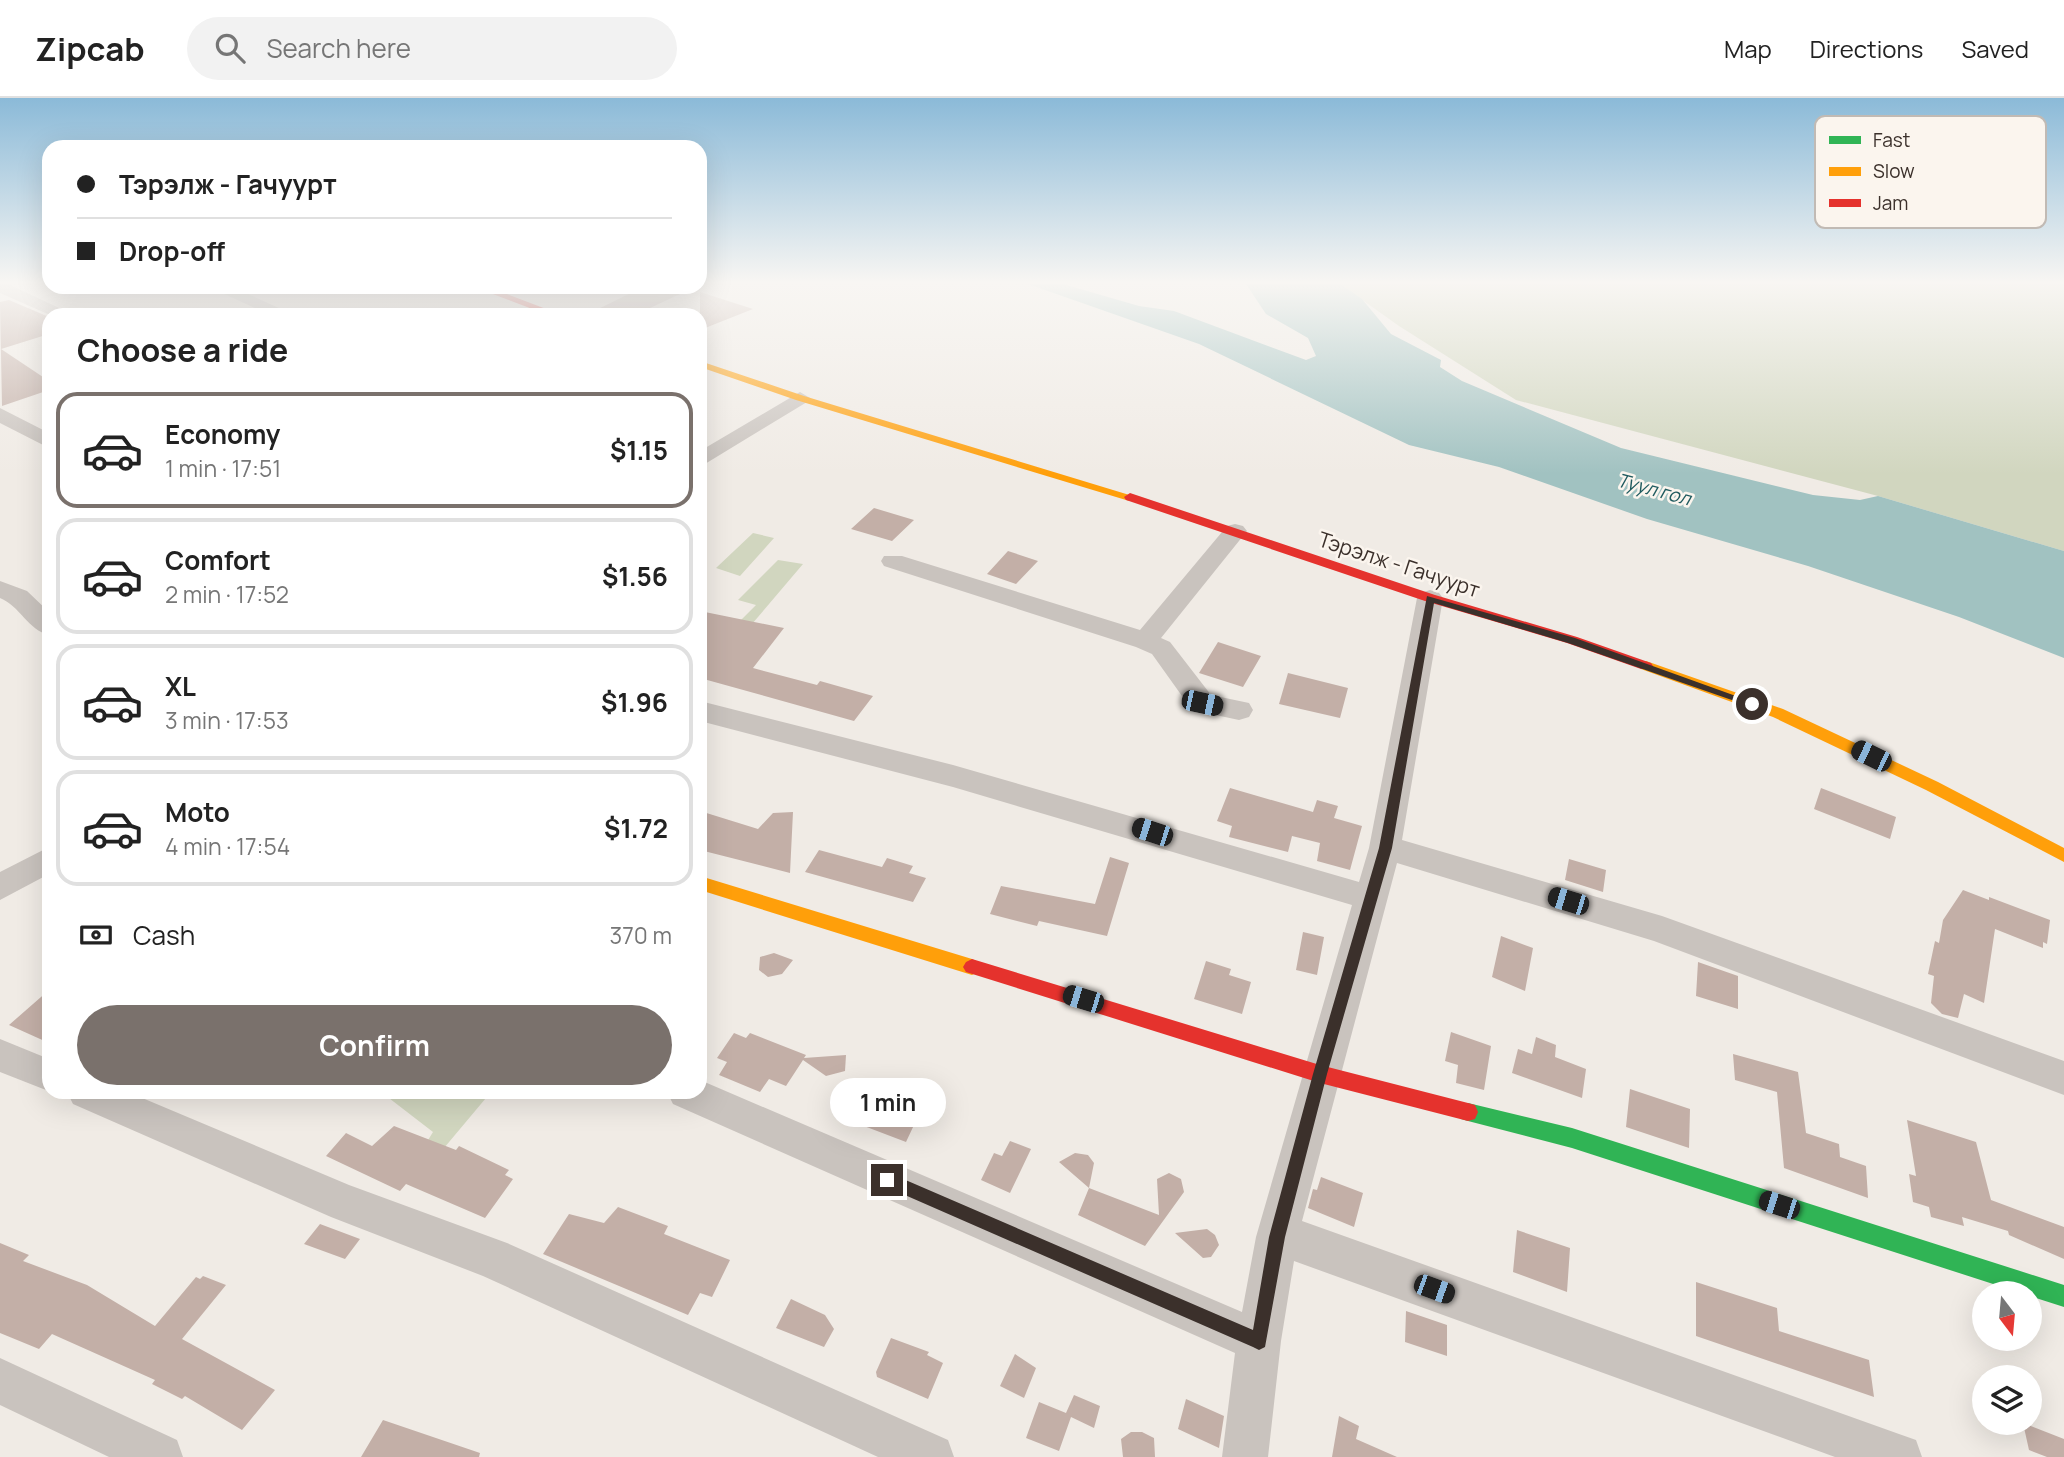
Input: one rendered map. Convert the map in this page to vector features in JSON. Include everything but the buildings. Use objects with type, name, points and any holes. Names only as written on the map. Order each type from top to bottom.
[{"type":"main road","name":"Тэрэлж - Гачуурт","points":[[707,366],[800,398],[1077,479],[1430,598],[1572,640],[1778,713],[1932,786],[2064,856]]},
{"type":"main road","points":[[707,885],[1320,1074],[1572,1138],[2064,1296]]},
{"type":"street","points":[[707,456],[800,398]]},
{"type":"street","points":[[0,414],[42,438]]},
{"type":"street","points":[[1145,640],[1236,531]]},
{"type":"street","points":[[893,561],[1145,640],[1161,648],[1202,703],[1239,710]]},
{"type":"street","points":[[6,595],[42,592]]},
{"type":"street","points":[[6,595],[42,622]]},
{"type":"street","points":[[1245,1457],[1259,1341],[1277,1237],[1320,1074],[1385,848],[1430,598]]},
{"type":"street","points":[[707,713],[857,748],[1126,824],[1371,898]]},
{"type":"street","points":[[1385,848],[1474,872],[1662,930],[2064,1078]]},
{"type":"street","points":[[0,887],[42,863]]},
{"type":"street","points":[[0,1055],[42,1073]]},
{"type":"street","points":[[102,1099],[345,1203],[492,1258],[931,1457]]},
{"type":"street","points":[[702,1099],[1259,1341]]},
{"type":"street","points":[[1277,1237],[1318,1247],[1899,1457]]},
{"type":"street","points":[[0,1381],[160,1457]]},
{"type":"green space","points":[[1433,347],[2064,347],[2064,551],[1878,496],[1516,400]]},
{"type":"green space","points":[[753,533],[774,538],[740,576],[716,568]]},
{"type":"green space","points":[[778,560],[803,564],[752,624],[741,620],[756,605],[738,600]]},
{"type":"green space","points":[[390,1099],[485,1099],[439,1154],[425,1145],[433,1132]]},
{"type":"water","name":"Туул гол","points":[[1206,347],[1272,347],[1306,360],[1316,356],[1312,347],[1417,347],[1441,360],[1440,367],[1462,381],[1621,448],[1813,495],[1860,500],[1878,496],[2064,551],[2064,658],[1959,617],[1808,566],[1647,519],[1499,467],[1409,445]]},
{"type":"traffic: fast","points":[[1468,1112],[1572,1138],[2064,1296]]},
{"type":"traffic: slow","points":[[707,366],[800,398],[1130,497]]},
{"type":"traffic: slow","points":[[1646,666],[1778,713],[1932,786],[2064,856]]},
{"type":"traffic: slow","points":[[707,885],[972,967]]},
{"type":"traffic: jam","points":[[1130,497],[1430,598],[1572,640],[1646,666]]},
{"type":"traffic: jam","points":[[972,967],[1320,1074],[1468,1112]]},
{"type":"route","points":[[887,1180],[1259,1341],[1277,1237],[1320,1074],[1385,848],[1421,636],[1430,598],[1572,640],[1752,704]]}]
